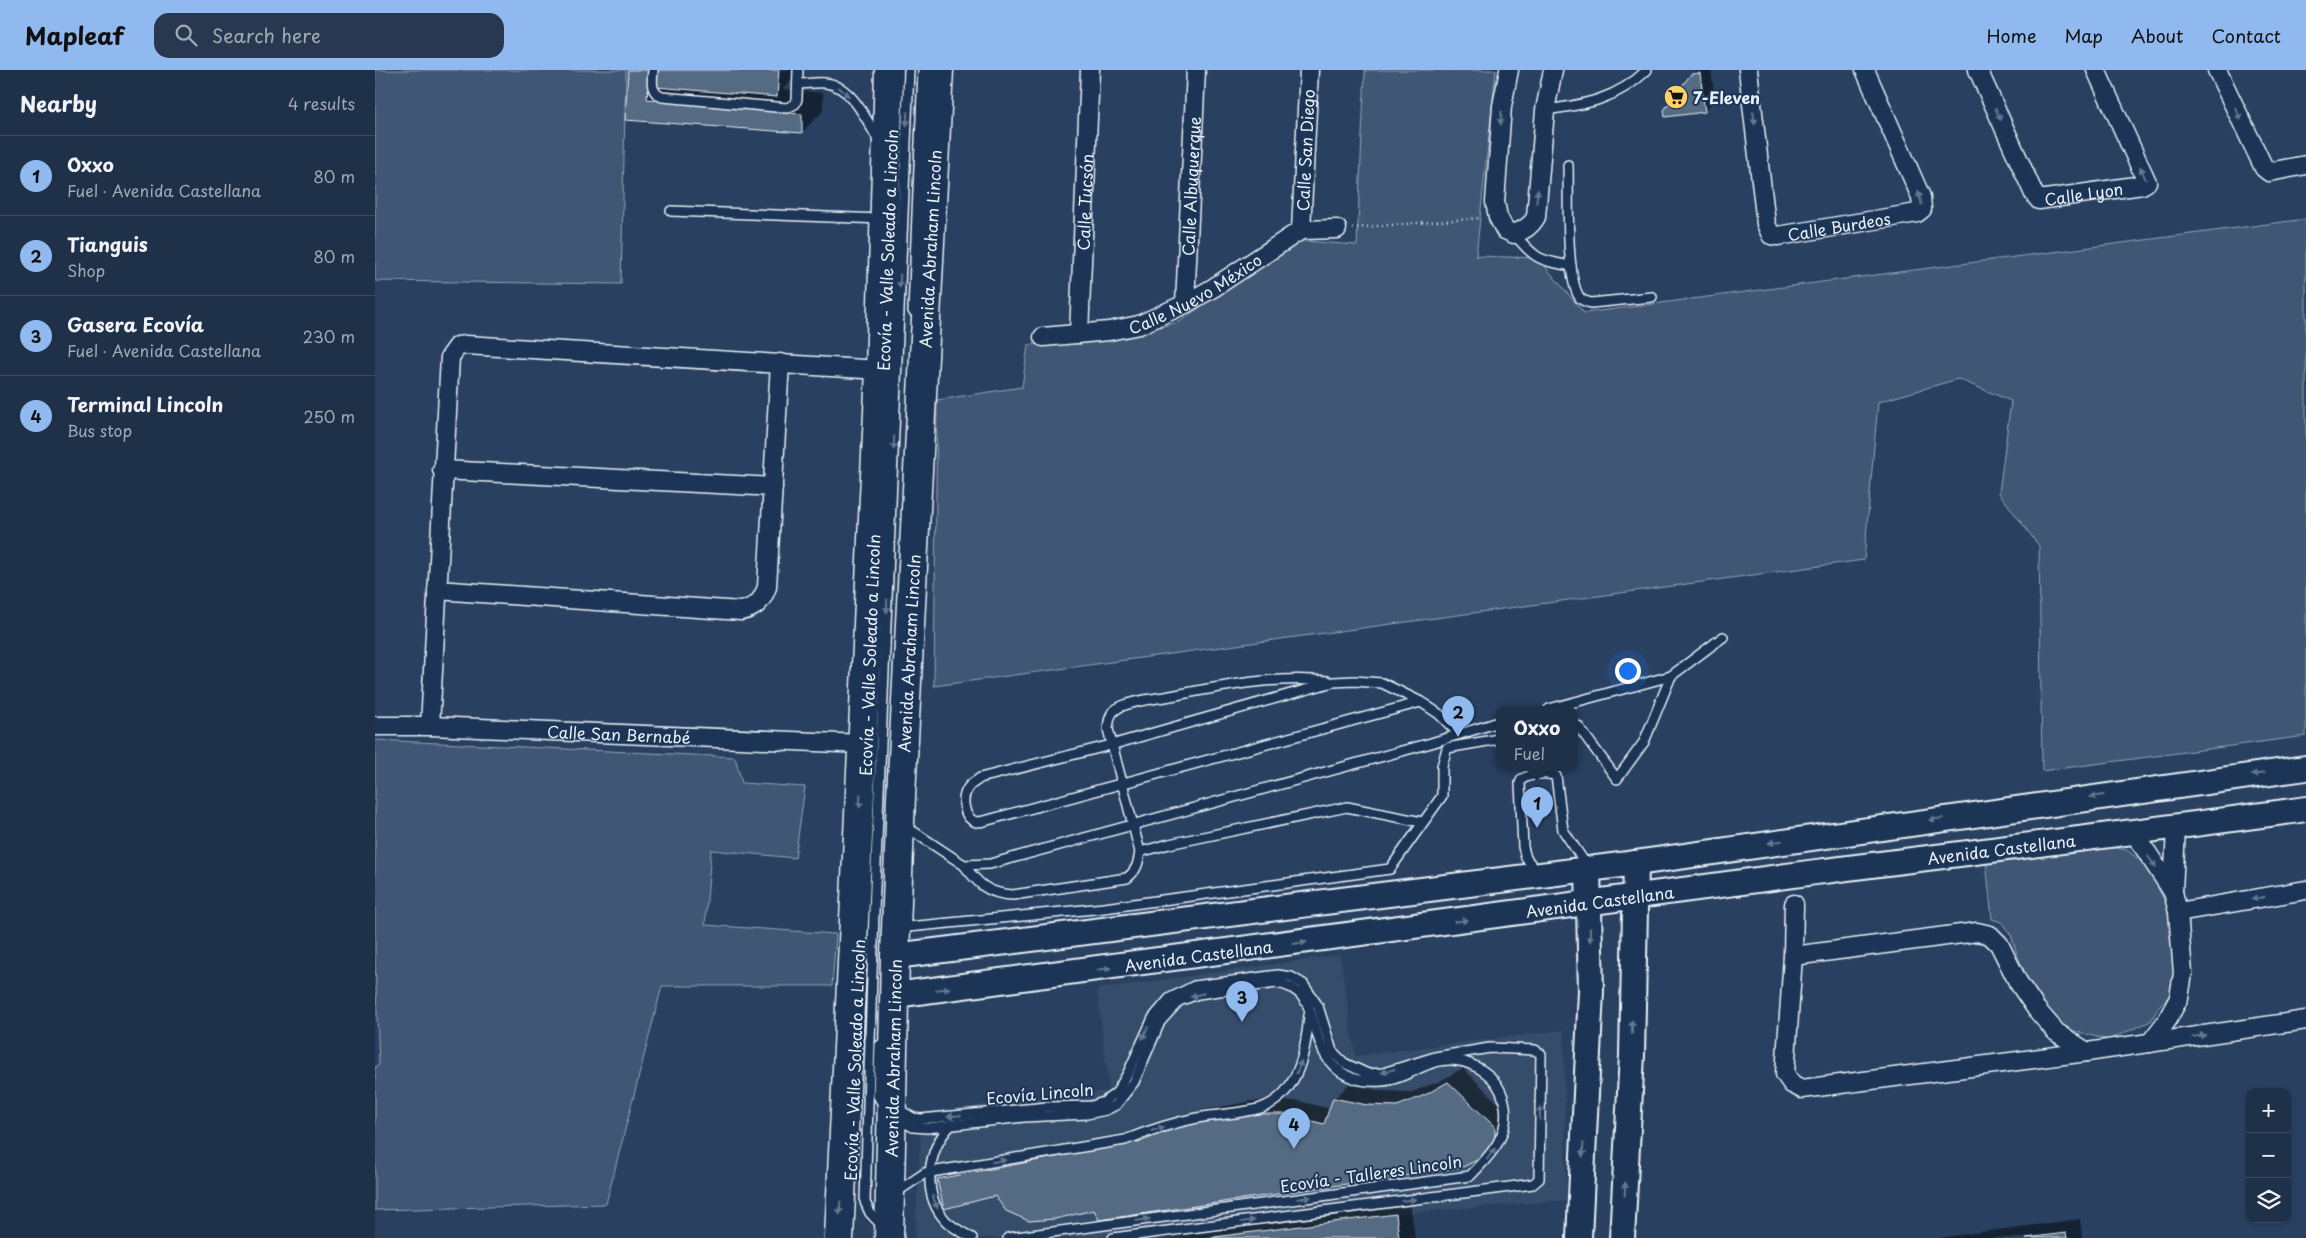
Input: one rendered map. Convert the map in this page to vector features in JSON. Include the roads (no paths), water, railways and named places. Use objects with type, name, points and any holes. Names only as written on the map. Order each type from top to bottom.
[{"type":"main road","points":[[839,1238],[880,916],[863,744],[880,370],[889,70]]},
{"type":"main road","name":"Avenida Abraham Lincoln","points":[[893,1236],[890,1198],[895,956],[880,916],[901,823],[939,70]]},
{"type":"street","name":"Calle Tucsón","points":[[1079,334],[1090,70]]},
{"type":"street","name":"Calle Albuquerque","points":[[1185,304],[1196,70]]},
{"type":"street","name":"Calle San Diego","points":[[1301,230],[1309,70]]},
{"type":"street","points":[[1509,70],[1502,106],[1495,202],[1497,216],[1505,230],[1514,234],[1524,230],[1536,217],[1545,110],[1553,70]]},
{"type":"street","name":"Calle Burdeos","points":[[1749,70],[1766,224],[1771,235],[1778,236],[1917,214],[1922,209],[1921,197],[1865,70]]},
{"type":"street","name":"Calle Lyon","points":[[1978,70],[2034,194],[2039,200],[2146,184],[2147,180],[2096,70]]},
{"type":"street","points":[[2217,70],[2266,171],[2275,172],[2306,165]]},
{"type":"street","name":"Calle Nuevo México","points":[[1043,336],[1079,334],[1139,325],[1185,304],[1272,251],[1301,230]]},
{"type":"street","points":[[1301,230],[1337,230]]},
{"type":"street","points":[[430,726],[450,357],[458,346],[475,345],[880,370]]},
{"type":"street","points":[[437,590],[741,611],[751,609],[759,603],[767,587],[780,363]]},
{"type":"street","points":[[443,470],[773,488]]},
{"type":"street","name":"Calle San Bernabé","points":[[375,726],[430,726],[863,744]]},
{"type":"street","name":"Avenida Castellana","points":[[895,956],[1636,863],[1808,837],[2306,768]]},
{"type":"street","name":"Avenida Castellana","points":[[895,995],[1211,955],[1813,873],[2176,828],[2306,809]]},
{"type":"street","points":[[2151,1043],[2166,1022],[2179,998],[2183,973],[2178,912],[2173,892],[2176,828]]},
{"type":"street","points":[[2133,832],[2173,892]]},
{"type":"street","points":[[1808,837],[1813,873]]},
{"type":"street","points":[[1622,1238],[1632,1055],[1636,863]]},
{"type":"street","points":[[1579,1238],[1591,991],[1588,868]]},
{"type":"street","points":[[2178,912],[2306,890]]},
{"type":"street","points":[[1794,904],[1793,956],[1785,1074],[1797,1088],[1802,1089],[2087,1052],[2306,1020]]},
{"type":"street","points":[[1793,956],[1977,932],[1990,935],[1999,944],[2018,982],[2037,1010],[2056,1032],[2087,1052]]},
{"type":"lane","points":[[653,70],[653,90],[662,97],[787,108],[795,104],[798,70]]},
{"type":"lane","name":"Ecovía - Valle Soleado a Lincoln","points":[[893,1236],[876,1222],[865,1202],[880,916],[909,70]]},
{"type":"lane","points":[[912,318],[923,70]]},
{"type":"lane","points":[[1545,110],[1585,105],[1611,97],[1647,70]]},
{"type":"lane","points":[[798,84],[825,83],[837,86],[859,107],[887,154]]},
{"type":"lane","points":[[1568,165],[1571,266],[1576,290],[1581,299],[1591,303],[1652,297]]},
{"type":"lane","points":[[671,210],[885,219]]},
{"type":"lane","points":[[1514,234],[1533,256],[1547,262],[1571,266]]},
{"type":"lane","points":[[1560,706],[1671,676],[1723,637]]},
{"type":"lane","points":[[1578,726],[1617,779],[1645,742],[1671,676]]},
{"type":"lane","points":[[901,823],[964,865],[973,877],[987,890],[999,894],[1013,895],[1127,878],[1134,873],[1138,866],[1140,852],[1108,729],[1109,719],[1114,711],[1132,703],[1242,683],[1310,679],[1333,682],[1382,683],[1421,702],[1439,714],[1459,734]]},
{"type":"lane","points":[[1333,682],[1111,745],[980,778],[968,787],[963,799],[964,808],[969,818],[977,822],[1421,702]]},
{"type":"lane","points":[[964,865],[990,864],[1496,723]]},
{"type":"lane","points":[[880,916],[1104,908],[1390,869],[1442,796],[1442,766],[1447,748],[1496,740]]},
{"type":"lane","points":[[1540,875],[1530,864],[1523,847],[1521,783],[1522,779],[1528,776],[1551,774],[1556,776],[1563,830],[1588,868]]},
{"type":"lane","points":[[1140,852],[1169,844],[1347,807],[1422,822]]},
{"type":"lane","name":"Ecovía Lincoln","points":[[892,1109],[921,1119],[1049,1107],[1092,1106],[1104,1102],[1117,1092],[1129,1073],[1153,1018],[1171,998],[1187,988],[1278,975],[1298,980],[1309,992],[1318,1006],[1332,1051],[1344,1063],[1368,1074],[1383,1073],[1435,1057],[1491,1048],[1538,1051],[1541,1054],[1539,1179],[1536,1182],[1113,1238]]},
{"type":"lane","name":"Ecovía - Talleres Lincoln","points":[[892,1109],[900,1121],[913,1127],[1039,1116],[1087,1114],[1106,1110],[1116,1105],[1135,1082],[1160,1022],[1179,1001],[1193,995],[1276,983],[1287,985],[1303,996],[1310,1008],[1321,1050],[1339,1071],[1349,1076],[1367,1082],[1383,1081],[1436,1062],[1450,1060],[1479,1067],[1491,1076],[1502,1092],[1507,1112],[1503,1132],[1492,1154],[1470,1176],[1008,1238]]},
{"type":"lane","points":[[890,1198],[906,1184],[930,1172],[1125,1140],[1151,1130],[1197,1118],[1261,1108],[1283,1093],[1295,1078],[1307,1041],[1310,1008],[1309,992]]},
{"type":"lane","points":[[880,1038],[878,1096],[884,1106],[892,1109]]},
{"type":"lane","points":[[951,1125],[941,1135],[933,1153],[930,1172],[932,1197],[938,1210],[947,1222],[972,1238]]},
{"type":"place","name":"7-Eleven","points":[[1676,97]]},
{"type":"place","name":"Tianguis","points":[[1458,737]]},
{"type":"place","name":"Oxxo","points":[[1537,828]]},
{"type":"place","name":"Gasera Ecovía","points":[[1242,1022]]},
{"type":"place","name":"Terminal Lincoln","points":[[1294,1149]]}]
